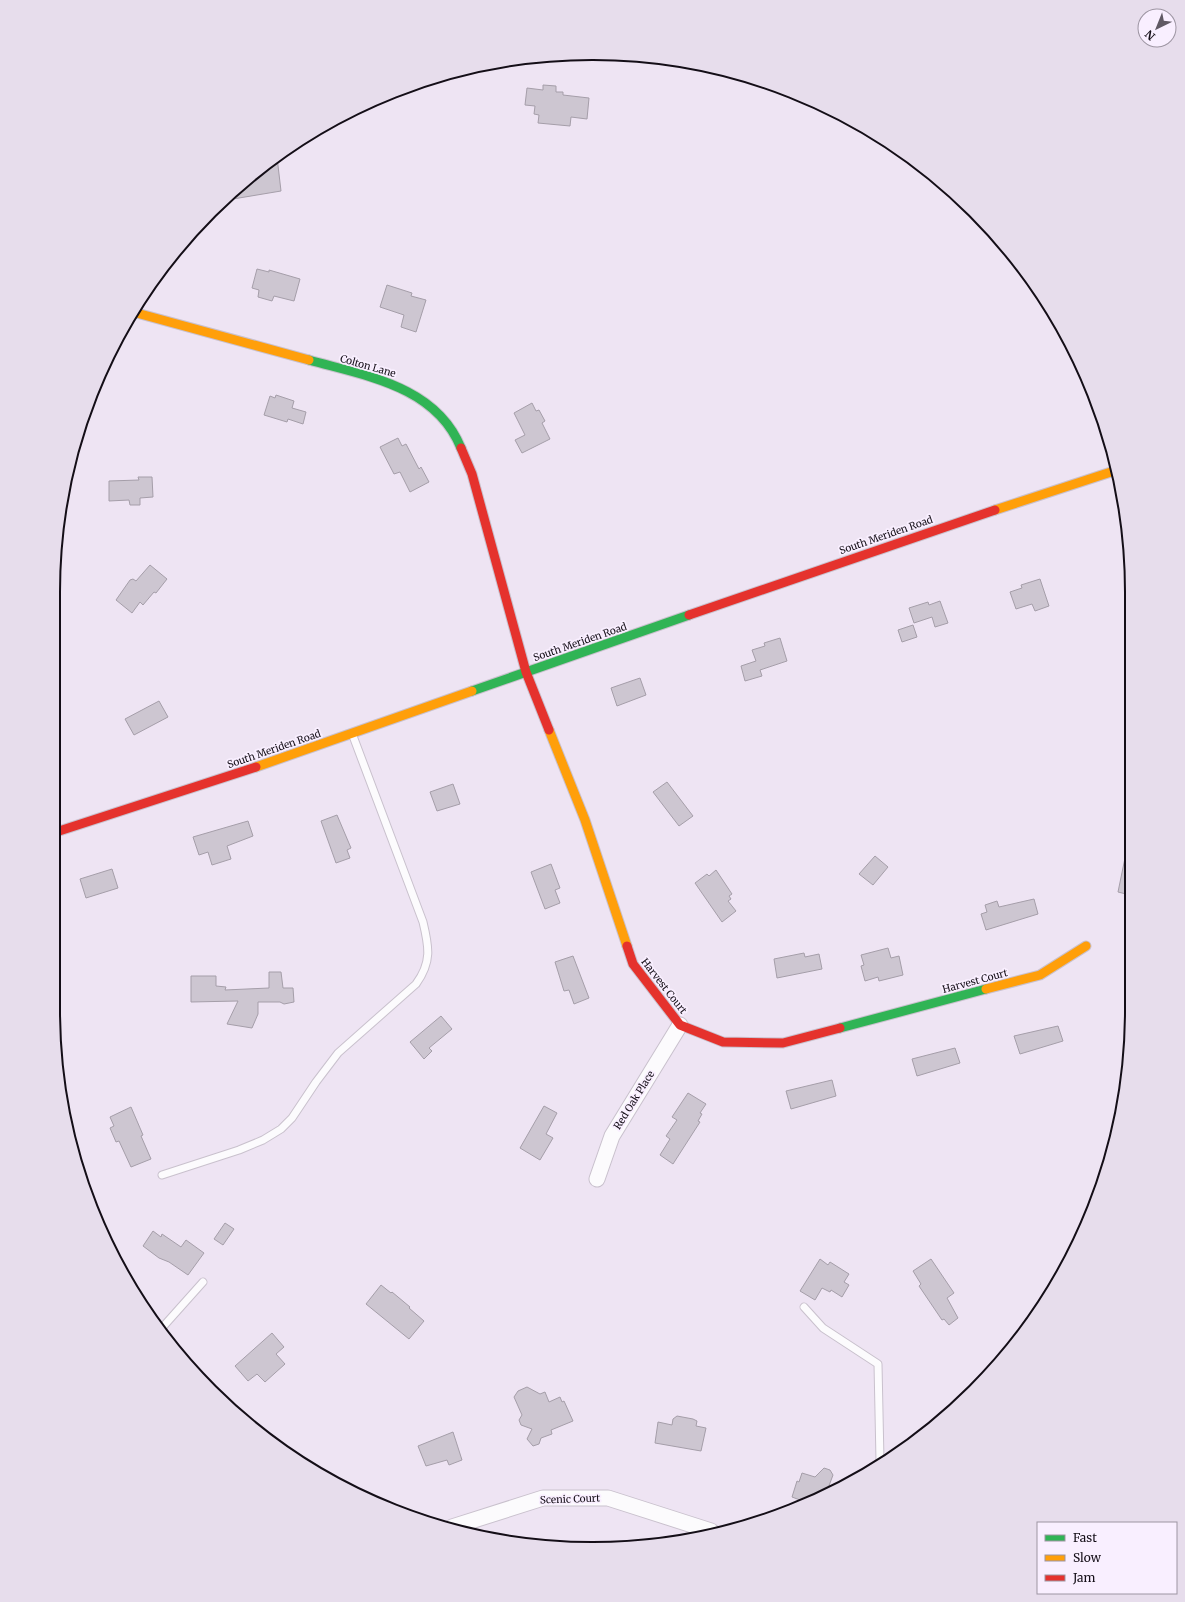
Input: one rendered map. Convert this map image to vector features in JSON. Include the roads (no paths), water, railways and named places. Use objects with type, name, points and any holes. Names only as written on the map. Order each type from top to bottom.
[{"type":"street","name":"Colton Lane","points":[[139,314],[389,382],[414,394],[437,411],[458,440],[472,474],[526,672]]},
{"type":"street","name":"South Meriden Road","points":[[60,831],[352,734],[923,533],[1111,472]]},
{"type":"street","name":"Harvest Court","points":[[526,672],[585,820],[633,964],[680,1025],[723,1042],[783,1043],[1040,975],[1086,946]]},
{"type":"street","name":"Red Oak Place","points":[[597,1179],[612,1136],[680,1025]]},
{"type":"street","name":"Scenic Court","points":[[459,1525],[543,1498],[608,1498],[707,1529]]},
{"type":"lane","points":[[162,1175],[239,1150],[263,1140],[281,1129],[292,1118],[316,1082],[338,1053],[416,984],[425,973],[428,958],[428,942],[423,922],[352,734]]},
{"type":"lane","points":[[164,1325],[203,1282]]},
{"type":"lane","points":[[804,1307],[823,1328],[878,1364],[880,1457]]}]
